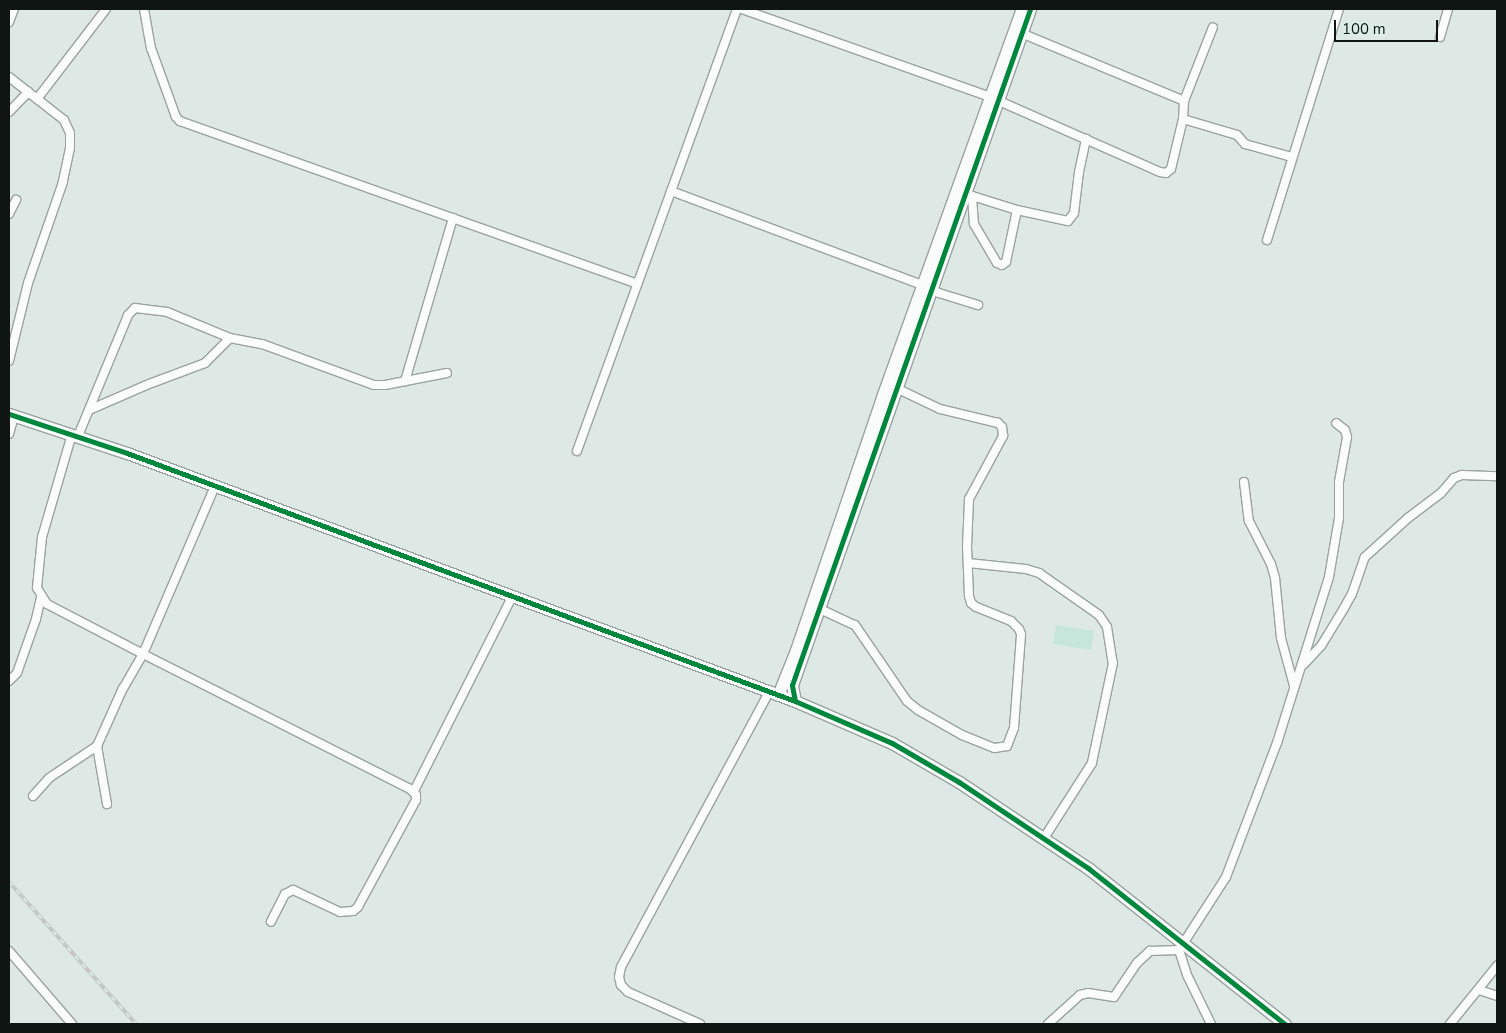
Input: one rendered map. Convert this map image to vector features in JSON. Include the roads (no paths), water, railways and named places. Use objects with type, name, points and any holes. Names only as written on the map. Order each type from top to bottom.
[{"type":"street","points":[[9,22],[14,9]]},
{"type":"street","points":[[37,99],[106,9]]},
{"type":"street","points":[[144,9],[151,48],[176,117],[180,121],[637,284]]},
{"type":"street","points":[[577,450],[737,9]]},
{"type":"street","points":[[742,9],[993,100],[1166,173],[1171,169],[1183,119],[1184,101],[1213,26]]},
{"type":"street","points":[[700,1024],[628,992],[621,985],[619,977],[626,959],[796,650],[993,100],[1022,9]]},
{"type":"street","points":[[795,701],[792,685],[896,388],[927,287],[969,195],[993,100],[1030,9]]},
{"type":"street","points":[[1266,240],[1339,9]]},
{"type":"street","points":[[1440,37],[1448,9]]},
{"type":"street","points":[[1021,33],[1184,101]]},
{"type":"street","points":[[9,77],[64,120],[70,133],[70,148],[63,182],[28,283],[9,361]]},
{"type":"street","points":[[9,112],[28,92]]},
{"type":"street","points":[[1183,119],[1237,135],[1245,144],[1292,157]]},
{"type":"street","points":[[969,195],[1064,222],[1071,218],[1086,139]]},
{"type":"street","points":[[671,191],[978,305]]},
{"type":"street","points":[[969,195],[974,224],[997,263],[1002,265],[1006,262],[1017,210]]},
{"type":"street","points":[[9,214],[16,200]]},
{"type":"street","points":[[405,381],[453,218]]},
{"type":"street","points":[[414,791],[47,604],[37,588],[37,576],[42,537],[75,435],[89,410],[128,315],[136,308],[173,314],[230,338],[262,344],[374,385],[447,372]]},
{"type":"street","points":[[89,410],[149,384],[205,364],[230,338]]},
{"type":"street","points":[[820,609],[855,625],[907,702],[918,710],[962,734],[995,748],[1002,748],[1011,740],[1014,728],[1021,634],[1019,628],[1011,621],[976,607],[971,603],[968,563],[969,499],[1004,436],[1002,426],[998,423],[940,409],[896,388]]},
{"type":"street","points":[[9,434],[11,415],[75,435],[795,701],[892,743],[958,782],[1088,868],[1181,947],[1285,1024]]},
{"type":"street","points":[[1048,1024],[1080,995],[1088,993],[1114,997],[1137,963],[1150,951],[1181,947],[1199,922],[1226,877],[1277,744],[1294,686],[1304,664],[1329,577],[1339,518],[1339,482],[1347,437],[1345,430],[1336,423]]},
{"type":"street","points":[[1304,664],[1321,646],[1343,610],[1352,594],[1365,557],[1408,518],[1441,493],[1454,478],[1462,475],[1497,476]]},
{"type":"street","points":[[1244,482],[1249,522],[1276,578],[1282,638],[1294,686]]},
{"type":"street","points":[[106,804],[98,746],[123,688],[143,654],[215,486]]},
{"type":"street","points":[[968,563],[1026,569],[1039,573],[1099,615],[1107,627],[1113,663],[1092,763],[1044,838]]},
{"type":"street","points":[[9,681],[17,673],[36,619],[41,597]]},
{"type":"street","points":[[271,922],[285,894],[293,890],[340,912],[353,911],[358,906],[416,800],[414,791],[512,597]]},
{"type":"street","points":[[33,796],[49,778],[98,746]]},
{"type":"street","points":[[1181,947],[1188,977],[1211,1024]]},
{"type":"street","points":[[9,951],[72,1024]]},
{"type":"street","points":[[1450,1024],[1497,966]]},
{"type":"street","points":[[1478,990],[1497,996]]},
{"type":"railway","points":[[9,882],[136,1024]]}]
